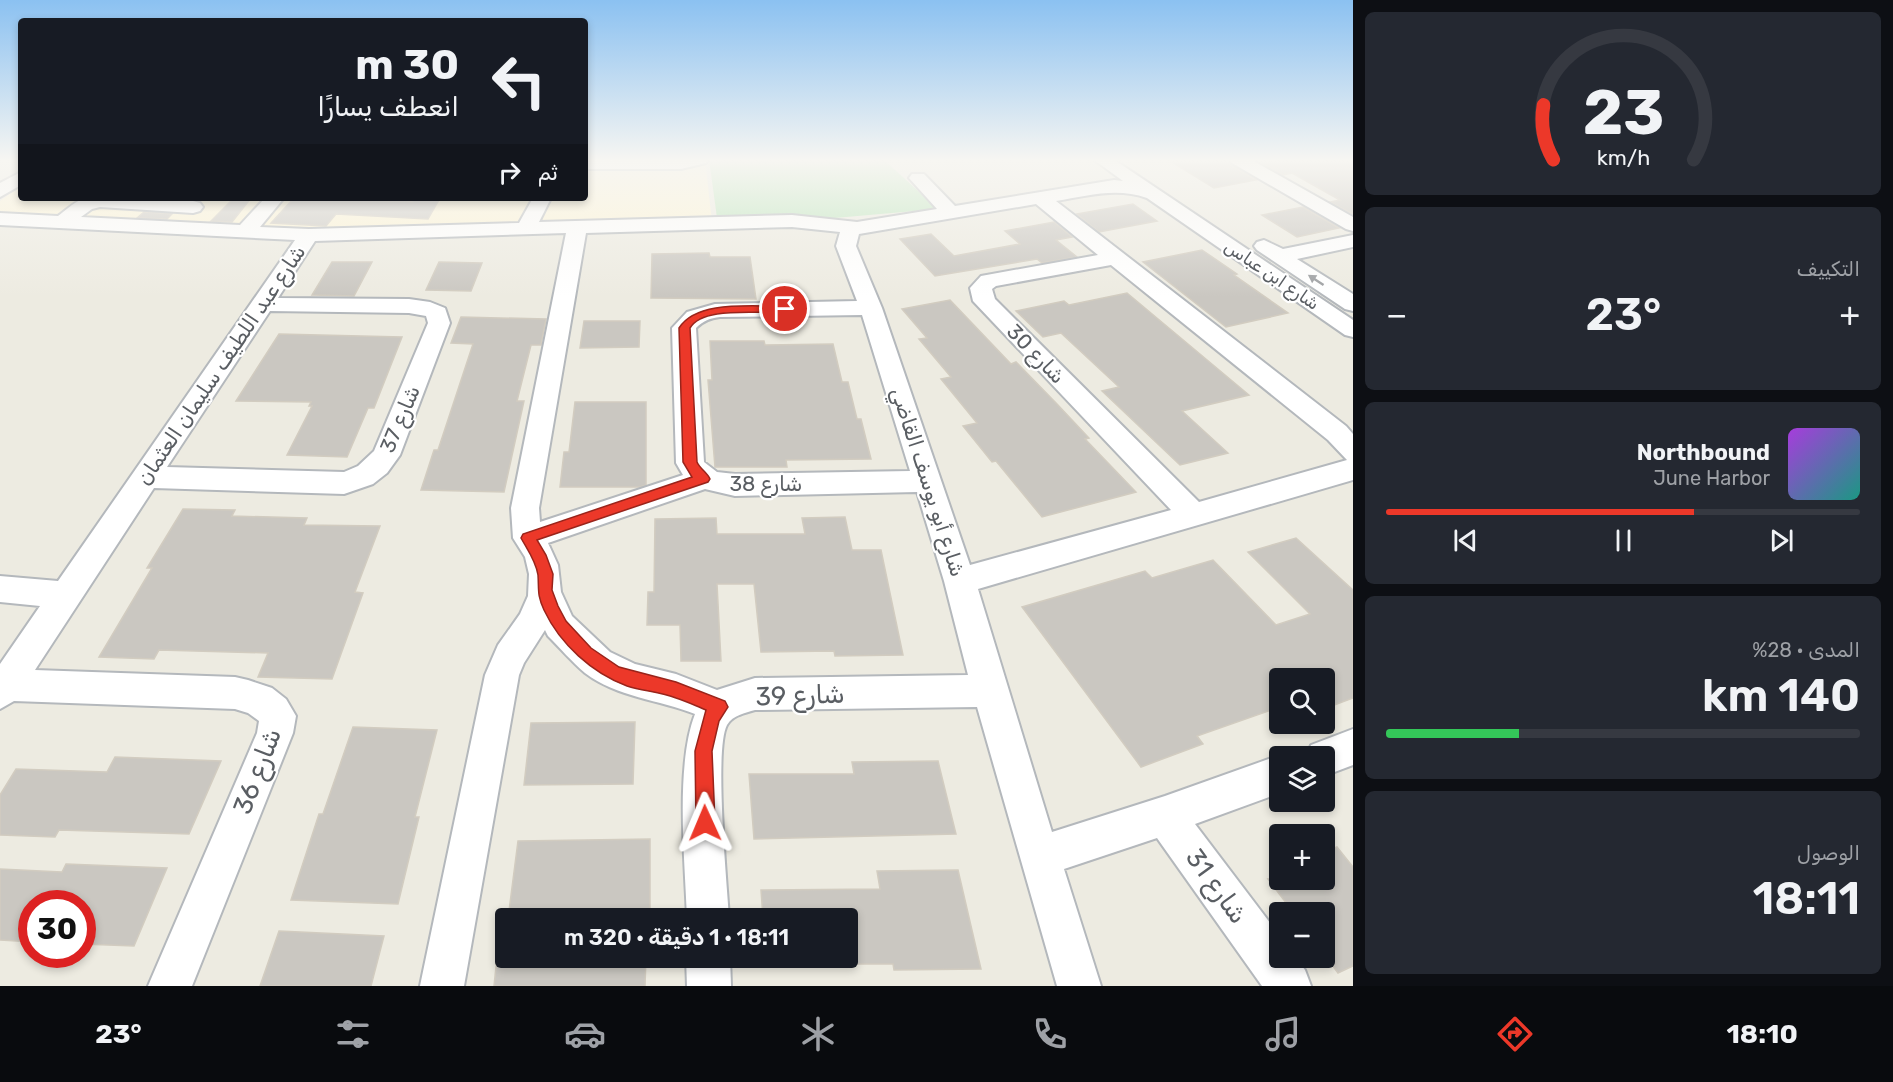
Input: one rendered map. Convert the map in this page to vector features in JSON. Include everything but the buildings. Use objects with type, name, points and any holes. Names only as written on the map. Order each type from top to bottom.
[{"type":"street","points":[[63,222],[85,205]]},
{"type":"street","points":[[172,228],[195,205]]},
{"type":"street","points":[[245,232],[269,205]]},
{"type":"street","points":[[525,228],[538,205]]},
{"type":"street","points":[[943,205],[951,213]]},
{"type":"street","points":[[309,235],[792,222],[851,227],[1002,205]]},
{"type":"street","points":[[1048,205],[1337,433],[1353,452]]},
{"type":"street","name":"شارع ابن عباس","points":[[1170,205],[1353,330]]},
{"type":"street","name":"شارع ابن عباس","points":[[1198,205],[1353,304]]},
{"type":"street","points":[[1318,205],[1353,225]]},
{"type":"street","points":[[1182,213],[1202,216],[1207,211],[1204,208]]},
{"type":"street","name":"شارع عبد اللطيف سليمان العثمان","points":[[0,219],[309,235]]},
{"type":"street","points":[[442,986],[502,675],[511,651],[537,619],[544,590],[545,574],[539,555],[528,538],[524,521],[525,508],[577,226]]},
{"type":"street","name":"شارع أبو يوسف القاضي","points":[[851,227],[846,246],[871,308],[960,581],[990,692],[1079,986]]},
{"type":"street","points":[[1219,238],[1215,234],[1217,229],[1228,228],[1247,235]]},
{"type":"street","name":"شارع عبد اللطيف سليمان العثمان","points":[[3,689],[309,235]]},
{"type":"street","points":[[1280,256],[1353,241]]},
{"type":"street","name":"شارع 30","points":[[1114,258],[989,281],[981,288],[981,294],[984,301],[1194,515]]},
{"type":"street","name":"شارع 37","points":[[146,477],[344,483],[356,481],[378,466],[386,455],[439,323],[436,313],[430,309],[409,306],[262,304]]},
{"type":"street","name":"شارع 38","points":[[871,308],[720,310],[707,312],[689,320],[684,328],[690,462],[695,473],[704,479],[735,485],[927,481]]},
{"type":"street","points":[[960,581],[1353,468]]},
{"type":"street","points":[[528,538],[704,479]]},
{"type":"street","points":[[0,589],[66,595]]},
{"type":"street","points":[[544,590],[560,626],[598,663],[630,679],[676,690],[719,707],[711,717],[704,751],[708,908]]},
{"type":"street","name":"شارع 36","points":[[3,689],[235,693],[257,697],[271,706],[278,716],[275,733],[170,986]]},
{"type":"street","name":"شارع 39","points":[[719,707],[735,699],[755,694],[990,692]]},
{"type":"street","points":[[1335,754],[1353,747]]},
{"type":"street","points":[[1041,856],[1165,816],[1269,778]]},
{"type":"street","name":"شارع 31","points":[[1165,816],[1289,986]]},
{"type":"street","points":[[708,968],[709,986]]},
{"type":"shaded area","points":[[0,205],[710,205],[712,222],[317,230],[0,214]]},
{"type":"green space","points":[[715,205],[934,205],[938,209],[823,219],[717,218]]},
{"type":"route","points":[[705,823],[706,731],[711,717],[719,707],[676,690],[630,679],[613,672],[585,653],[560,626],[550,608],[544,590],[545,574],[539,555],[528,538],[704,479],[695,473],[690,462],[684,328],[696,315],[707,312],[785,309]]}]
